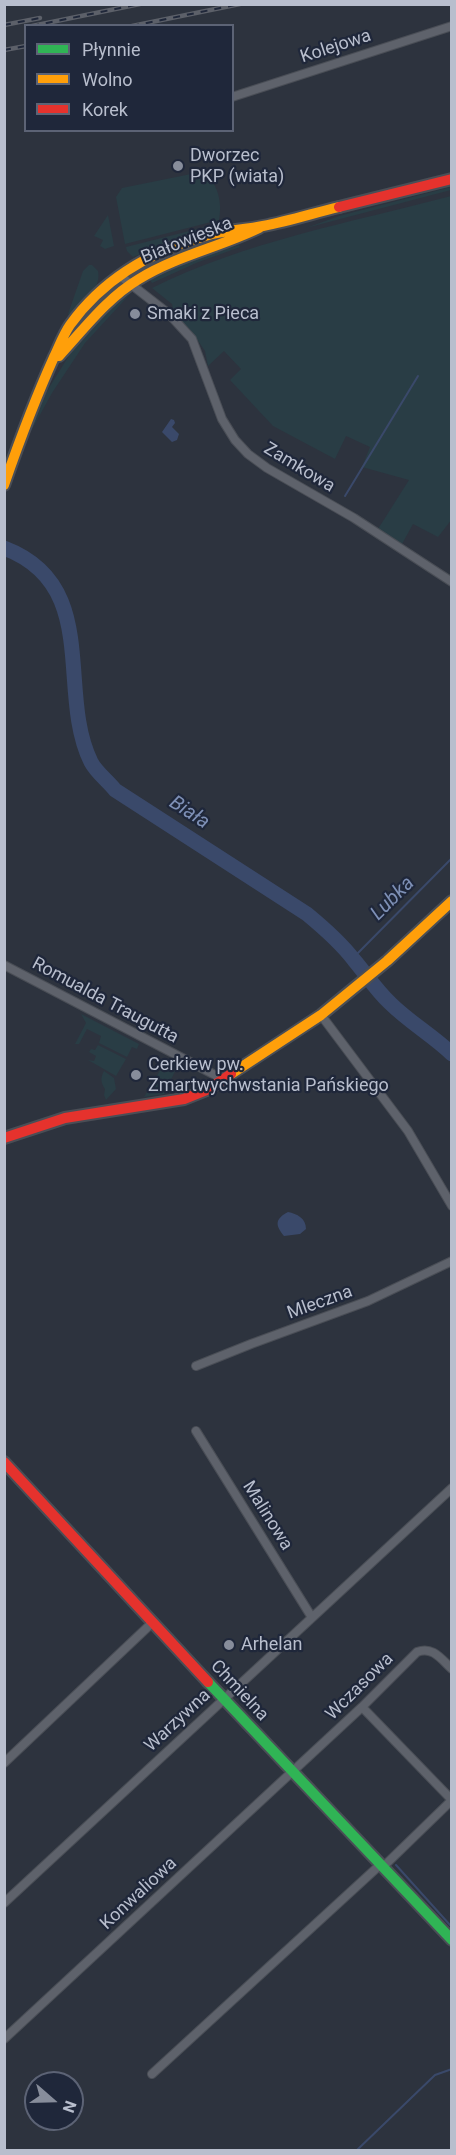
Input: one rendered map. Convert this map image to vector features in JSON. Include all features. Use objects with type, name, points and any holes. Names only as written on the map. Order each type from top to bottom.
[{"type":"street","name":"Kolejowa","points":[[234,96],[451,25]]},
{"type":"street","name":"Białowieska","points":[[4,485],[38,390],[69,327],[87,304],[119,275],[157,252],[185,242],[238,228],[262,226],[452,179]]},
{"type":"street","name":"Białowieska","points":[[51,365],[96,315],[131,285],[172,262],[240,238],[262,226]]},
{"type":"street","name":"Zamkowa","points":[[119,275],[169,314],[192,339],[222,419],[235,440],[248,454],[267,468],[354,518],[452,582]]},
{"type":"street","points":[[4,1138],[64,1118],[184,1099],[203,1092],[321,1015],[387,961],[452,901]]},
{"type":"street","name":"Romualda Traugutta","points":[[4,965],[222,1081]]},
{"type":"street","points":[[321,1015],[408,1131],[452,1206]]},
{"type":"street","name":"Mleczna","points":[[196,1366],[368,1301],[452,1261]]},
{"type":"street","name":"Malinowa","points":[[196,1431],[311,1616]]},
{"type":"street","name":"Chmielna","points":[[4,1462],[224,1699],[450,1937]]},
{"type":"street","name":"Warzywna","points":[[4,1904],[311,1616],[452,1488]]},
{"type":"street","points":[[4,1763],[153,1622]]},
{"type":"street","name":"Wczasowa","points":[[293,1772],[417,1652],[424,1649],[430,1650],[452,1669]]},
{"type":"street","points":[[152,2074],[452,1800],[362,1707]]},
{"type":"street","name":"Konwaliowa","points":[[4,2039],[293,1772]]},
{"type":"shaded area","points":[[196,173],[209,178],[217,190],[220,205],[219,220],[125,244],[116,197],[122,188]]},
{"type":"shaded area","points":[[451,187],[451,190],[306,228],[339,216]]},
{"type":"shaded area","points":[[451,196],[452,519],[438,537],[413,524],[402,544],[378,529],[409,480],[362,467],[370,447],[346,436],[335,459],[273,426],[230,380],[241,369],[224,351],[208,366],[205,351],[192,332],[174,315],[172,304],[152,288],[223,258],[299,234]]},
{"type":"shaded area","points":[[108,215],[114,246],[105,249],[100,246],[103,240],[94,236]]},
{"type":"shaded area","points":[[217,224],[214,228],[133,257],[127,251],[126,247]]},
{"type":"shaded area","points":[[213,238],[209,244],[136,272],[134,270],[173,251]]},
{"type":"shaded area","points":[[239,245],[240,247],[196,263],[152,283],[150,280],[195,259]]},
{"type":"shaded area","points":[[89,265],[98,271],[97,284],[71,316],[68,314],[83,271]]},
{"type":"shaded area","points":[[110,288],[112,290],[62,346],[80,321]]},
{"type":"shaded area","points":[[131,293],[85,343],[52,393],[25,442],[40,402],[70,354],[105,313]]},
{"type":"shaded area","points":[[81,1014],[139,1044],[137,1049],[132,1047],[127,1057],[99,1043],[101,1036],[87,1029],[79,1044],[75,1044],[86,1023]]},
{"type":"shaded area","points":[[98,1045],[126,1059],[116,1076],[88,1060],[94,1061],[96,1056],[89,1052],[91,1049],[95,1050]]},
{"type":"shaded area","points":[[167,1059],[178,1065],[164,1094],[144,1097]]},
{"type":"shaded area","points":[[104,1071],[114,1078],[116,1089],[106,1100],[102,1080]]},
{"type":"water","points":[[171,419],[175,423],[172,427],[179,434],[177,440],[172,442],[162,432]]},
{"type":"water","points":[[288,1212],[303,1219],[306,1229],[300,1234],[284,1236],[279,1229],[279,1220]]},
{"type":"waterway","points":[[345,496],[418,376]]},
{"type":"waterway","name":"Biała","points":[[4,548],[34,565],[54,587],[65,613],[71,642],[81,734],[91,762],[99,773],[115,790],[307,914],[344,948],[390,1003],[452,1054]]},
{"type":"waterway","name":"Lubka","points":[[353,958],[452,858]]},
{"type":"waterway","points":[[396,1865],[450,1925]]},
{"type":"waterway","points":[[357,2150],[435,2075],[452,2069]]},
{"type":"railway","points":[[42,24],[140,4]]},
{"type":"railway","points":[[142,24],[240,4]]},
{"type":"railway","points":[[4,25],[40,18]]},
{"type":"railway","points":[[4,50],[24,46]]},
{"type":"traffic: fast","points":[[208,1682],[452,1940]]},
{"type":"traffic: slow","points":[[4,485],[21,437],[65,333],[83,309],[113,281],[148,259],[185,242],[212,234],[273,224],[339,207]]},
{"type":"traffic: slow","points":[[59,356],[106,305],[139,279],[168,264],[259,228]]},
{"type":"traffic: slow","points":[[231,1074],[321,1015],[387,961],[452,901]]},
{"type":"traffic: jam","points":[[339,207],[452,179]]},
{"type":"traffic: jam","points":[[4,1138],[65,1118],[184,1099],[209,1089],[231,1074]]},
{"type":"traffic: jam","points":[[4,1462],[208,1682]]},
{"type":"place","name":"Dworzec PKP (wiata)","points":[[178,166]]},
{"type":"place","name":"Smaki z Pieca","points":[[135,314]]},
{"type":"place","name":"Cerkiew pw. Zmartwychwstania Pańskiego","points":[[136,1075]]},
{"type":"place","name":"Arhelan","points":[[229,1645]]}]
